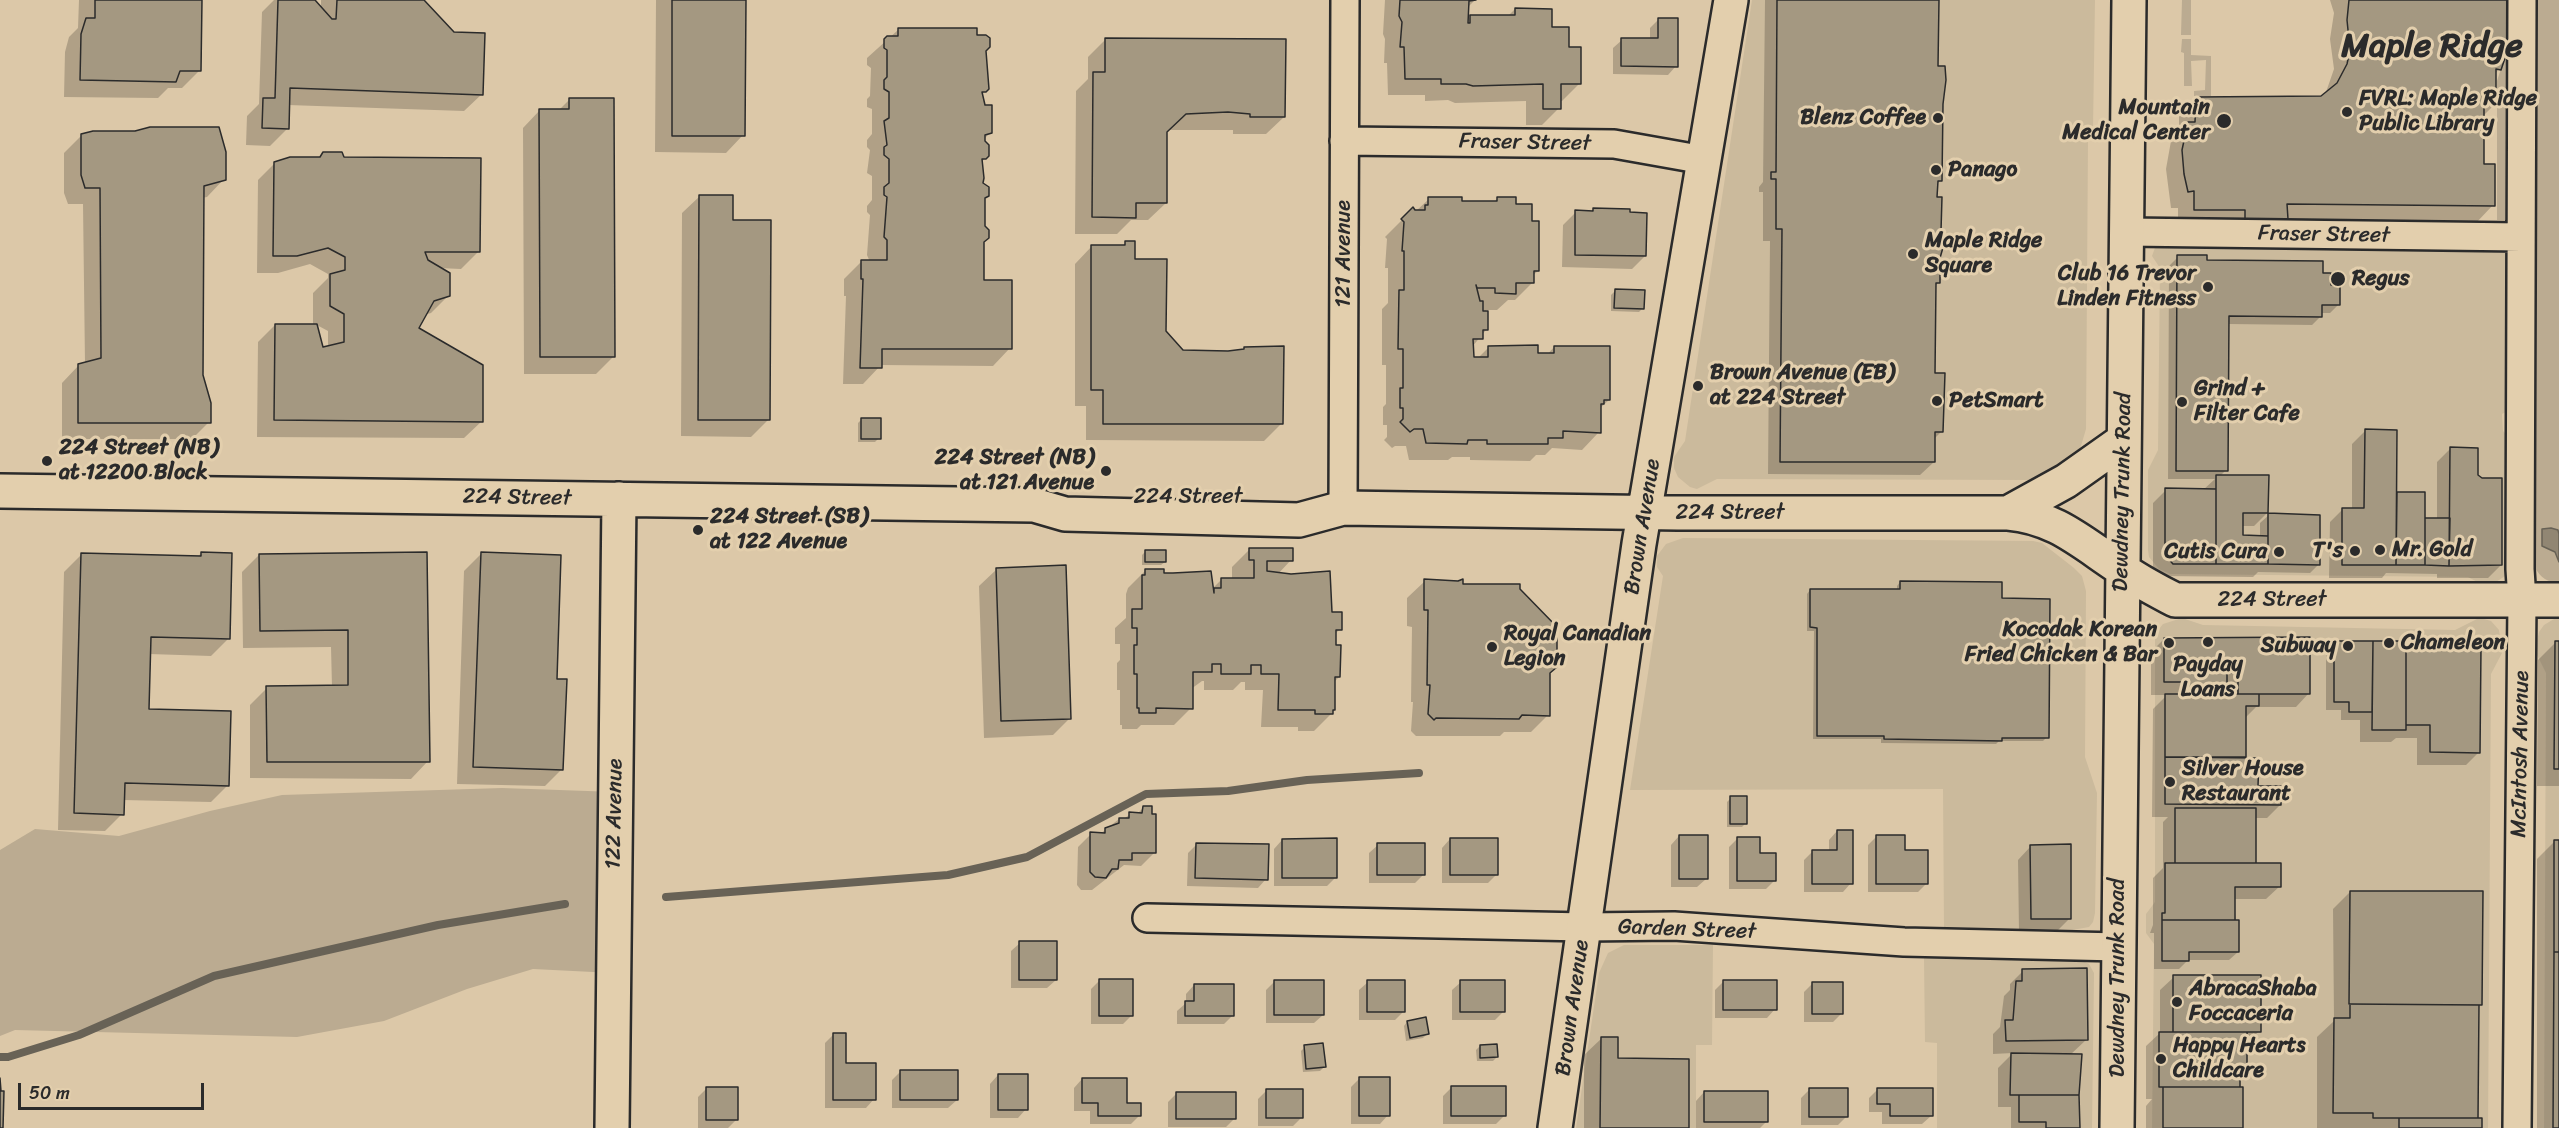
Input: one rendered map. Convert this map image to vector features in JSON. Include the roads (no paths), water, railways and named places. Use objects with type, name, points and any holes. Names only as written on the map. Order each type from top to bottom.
[{"type":"street","name":"121 Avenue","points":[[1343,508],[1345,0]]},
{"type":"street","name":"Brown Avenue","points":[[1556,1128],[1644,512],[1731,0]]},
{"type":"street","name":"Dewdney Trunk Road","points":[[2117,1128],[2121,570],[2128,232],[2128,0]]},
{"type":"street","name":"McIntosh Avenue","points":[[2517,1128],[2522,601],[2520,573],[2522,0]]},
{"type":"street","name":"Fraser Street","points":[[1344,141],[1614,144],[1704,160]]},
{"type":"street","name":"Fraser Street","points":[[2128,232],[2521,237]]},
{"type":"street","name":"224 Street","points":[[2008,513],[2066,481],[2124,440]]},
{"type":"street","name":"224 Street","points":[[0,492],[1034,505],[1065,514],[1299,520],[1343,508],[2008,513],[2027,514],[2051,522],[2121,570],[2175,600],[2559,600]]},
{"type":"street","name":"122 Avenue","points":[[612,1128],[619,499]]},
{"type":"street","name":"Garden Street","points":[[1147,918],[1585,927],[1674,926],[1904,942],[2119,947]]},
{"type":"waterway","points":[[666,897],[948,875],[1027,857],[1146,794],[1228,791],[1307,780],[1419,773]]},
{"type":"waterway","points":[[0,1057],[8,1057],[79,1035],[214,976],[438,925],[565,904]]},
{"type":"place","name":"FVRL: Maple Ridge Public Library","points":[[2347,112]]},
{"type":"place","name":"Blenz Coffee","points":[[1938,118]]},
{"type":"place","name":"Mountain Medical Center","points":[[2224,121]]},
{"type":"place","name":"Panago","points":[[1936,170]]},
{"type":"place","name":"Maple Ridge Square","points":[[1913,254]]},
{"type":"place","name":"Regus","points":[[2338,279]]},
{"type":"place","name":"Club 16 Trevor Linden Fitness","points":[[2208,287]]},
{"type":"place","name":"Brown Avenue (EB) at 224 Street","points":[[1698,386]]},
{"type":"place","name":"PetSmart","points":[[1937,401]]},
{"type":"place","name":"Grind + Filter Cafe","points":[[2182,402]]},
{"type":"place","name":"224 Street (NB) at 12200 Block","points":[[47,461]]},
{"type":"place","name":"224 Street (NB) at 121 Avenue","points":[[1106,471]]},
{"type":"place","name":"224 Street (SB) at 122 Avenue","points":[[698,530]]},
{"type":"place","name":"Mr. Gold","points":[[2380,550]]},
{"type":"place","name":"T's","points":[[2355,551]]},
{"type":"place","name":"Cutis Cura","points":[[2279,552]]},
{"type":"place","name":"Payday Loans","points":[[2208,642]]},
{"type":"place","name":"Kocodak Korean Fried Chicken & Bar","points":[[2169,643]]},
{"type":"place","name":"Chameleon","points":[[2389,643]]},
{"type":"place","name":"Subway","points":[[2348,646]]},
{"type":"place","name":"Royal Canadian Legion","points":[[1492,647]]},
{"type":"place","name":"Silver House Restaurant","points":[[2170,782]]},
{"type":"place","name":"AbracaShaba Foccaceria","points":[[2177,1002]]},
{"type":"place","name":"Happy Hearts Childcare","points":[[2161,1059]]},
{"type":"district","name":"Maple Ridge","points":[[2432,47]]}]
